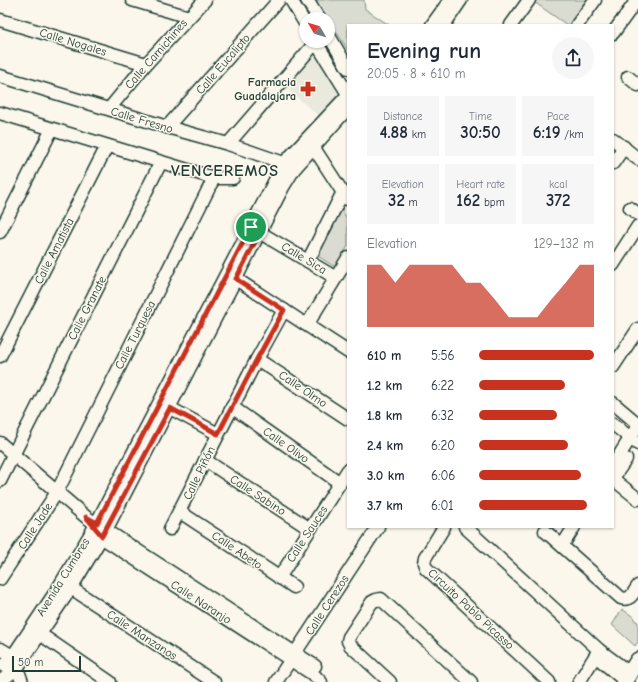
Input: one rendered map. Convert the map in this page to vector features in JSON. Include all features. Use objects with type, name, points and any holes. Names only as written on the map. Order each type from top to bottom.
[{"type":"main road","points":[[626,678],[638,660]]},
{"type":"street","points":[[132,0],[189,17]]},
{"type":"street","name":"Calle Camichines","points":[[109,109],[146,64],[205,0]]},
{"type":"street","name":"Calle Eucalipto","points":[[167,128],[279,0]]},
{"type":"street","points":[[291,0],[299,13]]},
{"type":"street","points":[[307,0],[315,12]]},
{"type":"street","points":[[433,24],[450,0]]},
{"type":"street","points":[[445,24],[462,0]]},
{"type":"street","points":[[512,24],[529,0]]},
{"type":"street","points":[[578,24],[595,0]]},
{"type":"street","points":[[614,33],[637,0]]},
{"type":"street","name":"Calle Nogales","points":[[0,20],[146,64]]},
{"type":"street","points":[[335,46],[347,66]]},
{"type":"street","points":[[228,144],[310,48]]},
{"type":"street","points":[[320,48],[347,92]]},
{"type":"street","name":"Calle Fresno","points":[[0,76],[167,128],[228,144],[284,163]]},
{"type":"street","points":[[628,77],[638,85]]},
{"type":"street","name":"Avenida Cumbres","points":[[7,673],[12,656],[57,590],[170,408],[236,279],[284,163],[347,95]]},
{"type":"street","name":"Avenida Cumbres","points":[[7,673],[40,634],[70,588],[97,527],[256,229],[294,169],[347,109]]},
{"type":"street","points":[[0,113],[214,178],[233,178]]},
{"type":"street","points":[[0,232],[52,129]]},
{"type":"street","points":[[614,140],[638,159]]},
{"type":"street","name":"Calle Amatista","points":[[0,356],[107,146]]},
{"type":"street","points":[[614,162],[624,147]]},
{"type":"street","points":[[308,261],[346,196],[314,148]]},
{"type":"street","name":"Calle Granate","points":[[0,481],[161,162]]},
{"type":"street","name":"Calle Turquesa","points":[[57,492],[214,178]]},
{"type":"street","points":[[614,263],[638,226]]},
{"type":"street","name":"Calle Sica","points":[[256,229],[336,278]]},
{"type":"street","points":[[307,325],[347,260]]},
{"type":"street","points":[[236,279],[347,351]]},
{"type":"street","name":"Calle Piñón","points":[[170,529],[180,512],[232,407],[284,310]]},
{"type":"street","points":[[615,360],[638,329]]},
{"type":"street","name":"Calle Olmo","points":[[257,359],[347,418]]},
{"type":"street","points":[[614,404],[638,425],[636,442],[614,476]]},
{"type":"street","name":"Calle Olivo","points":[[232,407],[340,483]]},
{"type":"street","points":[[170,408],[218,434]]},
{"type":"street","points":[[614,425],[636,442]]},
{"type":"street","points":[[614,464],[636,442]]},
{"type":"street","name":"Calle Naranjo","points":[[0,443],[97,527],[293,656],[321,682]]},
{"type":"street","name":"Calle Sabino","points":[[205,460],[310,530]]},
{"type":"street","name":"Calle Sauces","points":[[279,578],[347,472]]},
{"type":"street","points":[[614,479],[638,499]]},
{"type":"street","name":"Calle Jade","points":[[0,579],[57,492]]},
{"type":"street","name":"Calle Abeto","points":[[180,512],[294,587]]},
{"type":"street","name":"Calle Cerezos","points":[[276,682],[377,528]]},
{"type":"street","name":"Circuito Pablo Picasso","points":[[443,528],[425,558],[424,563],[426,568],[549,682]]},
{"type":"street","points":[[466,528],[597,653],[626,678]]},
{"type":"street","points":[[562,546],[573,528]]},
{"type":"street","points":[[546,532],[621,598],[630,598],[638,586]]},
{"type":"street","name":"Calle Manzanos","points":[[70,588],[214,682]]},
{"type":"street","points":[[390,682],[350,645],[348,641],[349,637],[372,602],[381,599],[471,682]]},
{"type":"street","points":[[40,634],[110,682]]},
{"type":"street","points":[[0,649],[12,656]]},
{"type":"street","points":[[579,682],[597,653]]},
{"type":"street","name":"Calle Naranjo","points":[[293,656],[316,666]]},
{"type":"street","points":[[7,673],[22,682]]},
{"type":"shaded area","points":[[316,0],[364,0],[365,9],[388,24],[347,24],[347,48],[335,30],[335,12],[324,12]]},
{"type":"shaded area","points":[[535,0],[590,0],[573,24],[566,24],[534,2]]},
{"type":"shaded area","points":[[314,56],[317,57],[340,94],[320,117],[286,88]]},
{"type":"shaded area","points":[[341,209],[347,218],[347,248],[335,267],[318,256]]},
{"type":"shaded area","points":[[622,609],[635,618],[634,620],[638,622],[638,642],[635,646],[612,625]]},
{"type":"place","name":"Farmacia Guadalajara","points":[[308,89]]},
{"type":"district","name":"VENCEREMOS","points":[[225,171]]},
{"type":"route","points":[[251,227],[260,232],[236,279],[284,310],[218,434],[170,408],[102,536],[86,517],[97,523],[251,227]]}]
